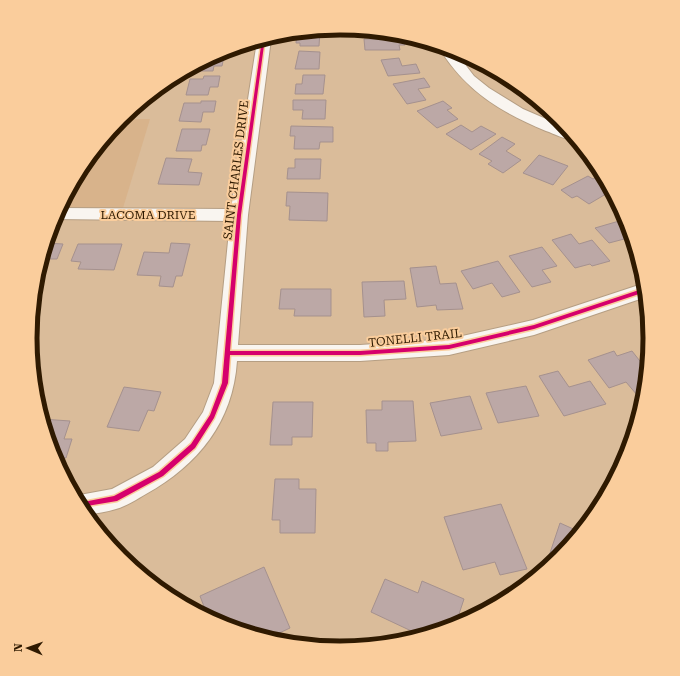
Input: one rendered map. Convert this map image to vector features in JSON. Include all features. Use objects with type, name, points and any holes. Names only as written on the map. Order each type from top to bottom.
[{"type":"street","name":"SAINT CHARLES DRIVE","points":[[86,503],[115,499],[161,474],[193,446],[212,416],[225,383],[239,215],[263,45]]},
{"type":"street","points":[[450,56],[474,83],[503,104],[545,125],[561,131]]},
{"type":"street","name":"LACOMA DRIVE","points":[[64,214],[239,215]]},
{"type":"street","name":"TONELLI TRAIL","points":[[227,353],[360,353],[449,347],[534,327],[640,295]]},
{"type":"shaded area","points":[[131,119],[150,119],[123,208],[67,207],[88,170],[112,138]]},
{"type":"building","points":[[320,36],[319,46],[300,46],[300,43],[296,43],[296,39]]},
{"type":"building","points":[[364,39],[380,39],[405,42],[405,45],[399,45],[400,50],[365,50]]},
{"type":"building","points":[[299,51],[320,52],[319,69],[295,69]]},
{"type":"building","points":[[224,58],[222,66],[214,66],[213,71],[198,71]]},
{"type":"building","points":[[399,58],[402,66],[416,64],[420,73],[388,76],[381,60]]},
{"type":"building","points":[[303,75],[325,75],[323,94],[295,94],[296,84],[302,84]]},
{"type":"building","points":[[204,76],[220,76],[218,87],[210,87],[208,95],[186,95],[190,79],[203,79]]},
{"type":"building","points":[[424,78],[430,87],[418,89],[426,100],[407,104],[393,84]]},
{"type":"building","points":[[293,100],[326,100],[325,119],[302,119],[303,110],[293,110]]},
{"type":"building","points":[[201,101],[216,101],[214,112],[203,112],[201,122],[179,121],[184,103],[201,103]]},
{"type":"building","points":[[443,101],[452,108],[447,110],[458,119],[437,128],[417,111]]},
{"type":"building","points":[[461,125],[472,132],[481,126],[496,134],[471,150],[446,134]]},
{"type":"building","points":[[291,126],[333,127],[333,142],[320,142],[319,149],[294,149],[295,136],[290,136]]},
{"type":"building","points":[[182,129],[210,129],[206,145],[202,145],[201,151],[176,151]]},
{"type":"building","points":[[502,137],[515,144],[506,151],[521,160],[503,173],[488,164],[492,161],[479,154]]},
{"type":"building","points":[[539,155],[568,166],[553,185],[523,173]]},
{"type":"building","points":[[166,158],[192,159],[188,172],[202,173],[199,185],[158,184]]},
{"type":"building","points":[[295,159],[321,159],[320,179],[287,179],[288,168],[295,168]]},
{"type":"building","points":[[588,176],[593,179],[596,177],[606,194],[589,204],[577,196],[572,198],[561,190]]},
{"type":"building","points":[[287,192],[328,193],[327,221],[289,220],[290,206],[286,206]]},
{"type":"building","points":[[620,221],[626,239],[609,243],[595,228]]},
{"type":"building","points":[[571,234],[579,244],[592,240],[610,261],[592,266],[590,264],[575,268],[552,240]]},
{"type":"building","points":[[52,243],[63,244],[57,259],[48,259],[46,263]]},
{"type":"building","points":[[171,243],[190,244],[182,276],[176,276],[173,287],[159,286],[161,276],[137,275],[144,252],[169,253]]},
{"type":"building","points":[[78,244],[122,244],[114,270],[78,269],[81,262],[71,261]]},
{"type":"building","points":[[542,247],[557,266],[542,270],[551,282],[532,287],[509,256]]},
{"type":"building","points":[[498,261],[520,292],[502,297],[492,283],[473,289],[461,271]]},
{"type":"building","points":[[436,266],[440,284],[456,283],[463,309],[437,310],[436,305],[417,307],[410,268]]},
{"type":"building","points":[[404,281],[406,299],[384,300],[385,316],[364,317],[362,282]]},
{"type":"building","points":[[281,289],[331,289],[331,316],[294,316],[295,309],[279,309]]},
{"type":"building","points":[[614,351],[617,356],[632,351],[641,363],[637,395],[626,382],[609,388],[588,360]]},
{"type":"building","points":[[558,371],[569,387],[590,381],[606,404],[564,416],[539,376]]},
{"type":"building","points":[[526,386],[539,416],[498,423],[486,393]]},
{"type":"building","points":[[124,387],[161,392],[154,411],[148,410],[139,431],[107,427]]},
{"type":"building","points":[[470,396],[482,429],[441,436],[430,403]]},
{"type":"building","points":[[382,401],[413,401],[416,441],[388,442],[388,451],[376,451],[376,443],[367,443],[366,410],[382,410]]},
{"type":"building","points":[[273,402],[313,402],[312,437],[292,437],[292,445],[270,445]]},
{"type":"building","points":[[48,419],[70,421],[64,439],[72,439],[66,458],[62,458]]},
{"type":"building","points":[[275,479],[299,479],[299,489],[316,489],[315,533],[280,533],[280,520],[272,520]]},
{"type":"building","points":[[501,504],[527,569],[500,575],[495,562],[463,570],[444,517]]},
{"type":"building","points":[[560,523],[574,529],[568,538],[549,556]]},
{"type":"building","points":[[264,567],[290,628],[277,634],[243,625],[205,610],[200,596]]},
{"type":"building","points":[[385,579],[418,593],[422,581],[464,599],[458,617],[413,632],[371,612]]},
{"type":"cycle path","points":[[87,504],[115,499],[161,474],[193,446],[212,416],[225,383],[239,215],[263,45]]},
{"type":"cycle path","points":[[227,353],[360,353],[449,347],[534,327],[639,292]]}]
